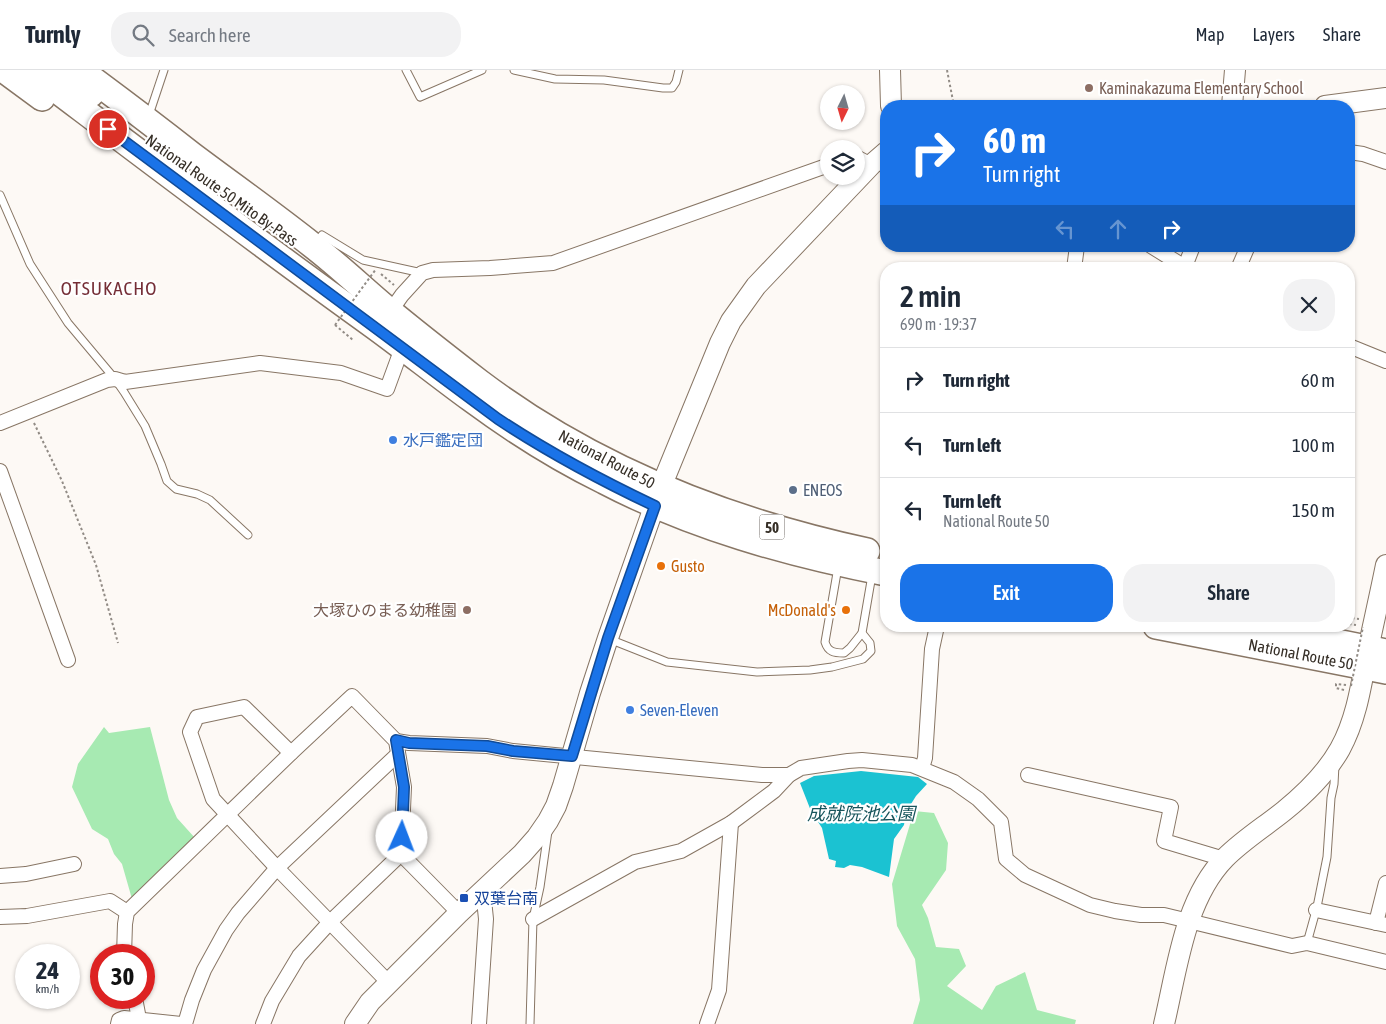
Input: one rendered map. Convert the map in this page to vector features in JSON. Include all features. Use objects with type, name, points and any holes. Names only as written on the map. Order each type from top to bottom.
[{"type":"highway","points":[[3,70],[212,224],[343,317]]},
{"type":"highway","name":"National Route 50 Mito By-Pass","points":[[30,70],[154,164],[343,317]]},
{"type":"highway","name":"National Route 50 Mito By-Pass","points":[[59,70],[185,166],[370,279]]},
{"type":"highway","points":[[80,70],[314,246],[370,279]]},
{"type":"highway","name":"National Route 50","points":[[370,279],[383,320],[402,348],[471,400],[524,436],[605,482],[736,516],[795,534],[880,565]]},
{"type":"highway","name":"National Route 50","points":[[343,317],[383,320],[528,415],[658,496],[732,534],[839,563],[880,566]]},
{"type":"highway","name":"National Route 50","points":[[1196,632],[1370,658]]},
{"type":"highway","name":"National Route 50","points":[[1279,632],[1370,658]]},
{"type":"street","points":[[890,70],[891,100]]},
{"type":"street","points":[[1233,100],[1236,70]]},
{"type":"street","points":[[1355,102],[1386,98]]},
{"type":"street","points":[[1355,153],[1386,162]]},
{"type":"street","points":[[865,160],[880,154]]},
{"type":"street","points":[[383,320],[422,273],[433,270],[553,263],[820,168]]},
{"type":"street","points":[[355,1024],[370,1002],[389,982],[522,854],[548,821],[563,786],[608,638],[658,496],[720,343],[731,321],[756,286],[842,185]]},
{"type":"street","points":[[1161,252],[1176,262]]},
{"type":"street","points":[[0,423],[107,380],[115,379],[126,382],[260,362],[341,373],[387,389],[402,348]]},
{"type":"street","points":[[1355,348],[1386,361]]},
{"type":"street","points":[[0,471],[68,660]]},
{"type":"street","points":[[1164,1024],[1189,921],[1196,902],[1208,881],[1224,859],[1299,798],[1325,770],[1345,738],[1352,721],[1370,658],[1386,565]]},
{"type":"street","points":[[922,768],[925,758],[932,649],[936,632]]},
{"type":"street","points":[[124,944],[127,912],[352,696],[397,747],[404,787],[401,854],[330,922],[299,956],[272,1001],[262,1024]]},
{"type":"street","points":[[291,753],[244,707],[197,717],[190,732],[213,799],[277,868],[389,982]]},
{"type":"street","points":[[185,1024],[204,970],[226,930],[238,913],[277,868],[397,747],[409,743],[487,746],[513,751],[762,776],[789,775]]},
{"type":"street","points":[[533,919],[635,862],[681,851],[731,823],[774,791],[789,775],[801,768],[862,760],[912,765],[954,782],[978,799],[1001,822],[1006,859],[1025,875],[1090,905],[1141,915],[1164,915],[1292,946],[1307,944],[1386,962]]},
{"type":"street","points":[[1028,775],[1171,807],[1164,841],[1224,859]]},
{"type":"street","points":[[707,1024],[719,990],[731,823]]},
{"type":"street","points":[[401,854],[459,913]]},
{"type":"street","points":[[0,876],[26,874],[74,864]]},
{"type":"street","points":[[1316,910],[1381,924],[1386,883]]},
{"type":"street","points":[[479,1024],[486,920],[483,890]]},
{"type":"street","points":[[0,917],[27,916],[110,901],[127,912]]},
{"type":"street","points":[[137,1009],[139,1019]]},
{"type":"street","points":[[118,1024],[119,1020],[124,1018],[181,1024]]},
{"type":"lane","points":[[0,75],[3,70]]},
{"type":"lane","points":[[148,120],[164,70]]},
{"type":"lane","points":[[406,70],[420,97],[482,70]]},
{"type":"lane","points":[[514,70],[554,79],[604,80],[672,88],[676,82],[679,70]]},
{"type":"lane","points":[[0,195],[30,264],[68,323],[115,379],[144,426],[167,481],[176,489],[197,494],[210,500],[248,535]]},
{"type":"lane","points":[[314,246],[322,235],[364,260],[422,273]]},
{"type":"lane","points":[[839,563],[825,642],[827,648],[831,651],[844,653],[862,633],[880,573]]},
{"type":"lane","points":[[608,638],[667,662],[757,672],[810,670],[863,659],[871,651],[870,643],[862,633]]},
{"type":"lane","points":[[1307,944],[1328,857],[1331,798],[1334,784],[1334,757]]},
{"type":"lane","points":[[530,1024],[533,919],[540,887],[548,821]]},
{"type":"path","points":[[947,70],[953,100]]},
{"type":"path","points":[[353,340],[343,317],[370,279],[394,285]]},
{"type":"path","points":[[28,412],[62,481],[96,565],[118,643]]},
{"type":"path","points":[[1355,618],[1361,619]]},
{"type":"path","points":[[1351,692],[1336,688],[1336,684],[1370,658]]},
{"type":"green space","points":[[104,727],[109,733],[150,727],[169,800],[177,818],[195,838],[132,899],[122,864],[114,854],[108,839],[92,829],[72,787],[78,764]]},
{"type":"green space","points":[[914,811],[934,813],[948,843],[946,870],[922,905],[928,918],[936,947],[959,949],[966,966],[947,986],[982,1010],[996,986],[1025,972],[1037,1010],[1076,1020],[1075,1024],[913,1024],[920,1000],[915,959],[897,926],[892,884]]},
{"type":"water","name":"成就院池公園","points":[[861,771],[918,777],[927,784],[916,796],[906,812],[904,825],[894,839],[889,877],[862,867],[850,865],[844,868],[835,867],[836,861],[829,859],[822,828],[811,811],[800,783],[814,776]]},
{"type":"place","name":"Kaminakazuma Elementary School","points":[[1089,88]]},
{"type":"place","name":"水戸鑑定団","points":[[393,440]]},
{"type":"place","name":"ENEOS","points":[[793,490]]},
{"type":"place","name":"Gusto","points":[[661,566]]},
{"type":"place","name":"大塚ひのまる幼稚園","points":[[467,610]]},
{"type":"place","name":"McDonald's","points":[[846,610]]},
{"type":"place","name":"Seven-Eleven","points":[[630,710]]},
{"type":"place","name":"双葉台南","points":[[464,898]]},
{"type":"district","name":"OTSUKACHO","points":[[109,288]]},
{"type":"route","points":[[108,129],[498,419],[569,463],[655,506],[608,638],[572,756],[513,751],[487,746],[409,743],[396,740],[404,787],[402,837]]}]
